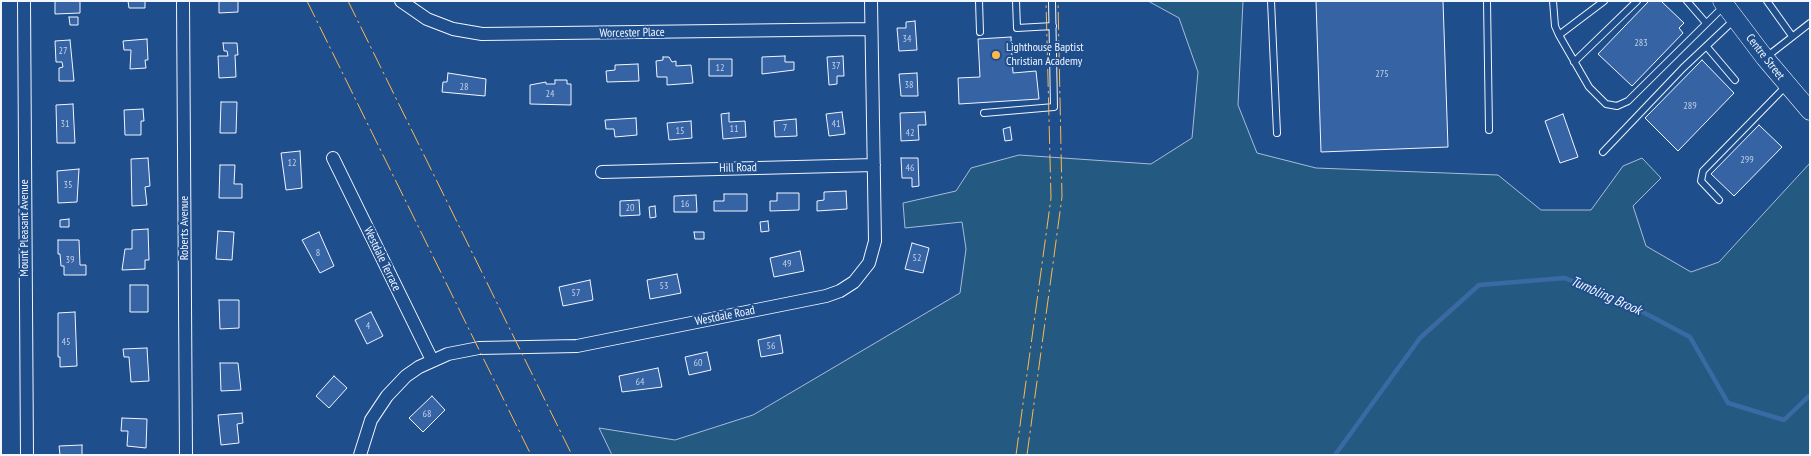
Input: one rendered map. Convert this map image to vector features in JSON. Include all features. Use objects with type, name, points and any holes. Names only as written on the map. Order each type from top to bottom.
[{"type":"main road","name":"Centre Street","points":[[1727,8],[1765,58],[1810,111]]},
{"type":"street","name":"Mount Pleasant Avenue","points":[[24,1],[27,455]]},
{"type":"street","name":"Roberts Avenue","points":[[183,1],[186,455]]},
{"type":"street","name":"Worcester Place","points":[[401,1],[427,19],[453,30],[482,34],[871,29]]},
{"type":"street","name":"Westdale Road","points":[[360,455],[371,420],[387,396],[406,376],[432,360],[456,352],[479,348],[577,346],[820,297],[840,291],[861,276],[872,256],[876,227],[871,1]]},
{"type":"street","name":"Westdale Terrace","points":[[333,158],[432,360]]},
{"type":"street","name":"Hill Road","points":[[602,172],[874,165]]},
{"type":"lane","points":[[979,1],[980,32]]},
{"type":"lane","points":[[1016,1],[1016,28],[1053,26]]},
{"type":"lane","points":[[984,113],[1054,107],[1052,1]]},
{"type":"lane","points":[[1271,1],[1277,133]]},
{"type":"lane","points":[[1486,1],[1490,130]]},
{"type":"lane","points":[[1553,1],[1555,26],[1589,87],[1606,104],[1617,106],[1628,101],[1706,22],[1727,8]]},
{"type":"lane","points":[[1560,35],[1604,1]]},
{"type":"lane","points":[[1574,62],[1637,1]]},
{"type":"lane","points":[[1687,1],[1706,22]]},
{"type":"lane","points":[[1767,1],[1792,36]]},
{"type":"lane","points":[[1603,152],[1678,73],[1707,47],[1727,8]]},
{"type":"lane","points":[[1765,58],[1810,23]]},
{"type":"lane","points":[[1707,47],[1735,80]]},
{"type":"lane","points":[[1719,200],[1701,181],[1703,171],[1787,85]]},
{"type":"shaded area","points":[[1148,1],[1243,1],[1238,105],[1257,153],[1316,168],[1498,175],[1541,210],[1591,210],[1623,166],[1642,158],[1661,178],[1633,206],[1646,246],[1691,272],[1719,262],[1810,163],[1810,455],[612,455],[599,428],[675,440],[753,415],[960,293],[966,249],[962,222],[905,228],[903,203],[956,191],[971,168],[1019,155],[1151,164],[1192,138],[1198,72],[1179,18]]},
{"type":"building","points":[[55,1],[80,1],[80,13],[55,14]]},
{"type":"building","points":[[128,1],[145,1],[145,8],[129,8]]},
{"type":"building","points":[[219,1],[238,1],[238,12],[219,13]]},
{"type":"building","points":[[1316,1],[1443,1],[1448,147],[1321,152]]},
{"type":"building","points":[[1649,1],[1661,1],[1684,23],[1679,28],[1683,33],[1632,86],[1598,54]]},
{"type":"building","points":[[69,17],[78,17],[78,25],[70,25]]},
{"type":"building","points":[[915,21],[917,50],[899,51],[897,28],[906,28],[906,22]]},
{"type":"building","name":"Lighthouse Baptist Christian Academy","points":[[1011,37],[1013,73],[1036,71],[1039,99],[959,104],[958,78],[980,77],[978,39]]},
{"type":"building","points":[[147,39],[148,60],[145,60],[146,68],[130,69],[131,50],[124,50],[123,41]]},
{"type":"building","points":[[70,40],[74,81],[59,81],[59,68],[63,67],[62,62],[56,62],[55,41]]},
{"type":"building","points":[[223,43],[237,43],[238,55],[235,55],[236,77],[219,78],[218,56],[228,56],[227,51],[224,51]]},
{"type":"building","points":[[785,56],[785,62],[794,62],[794,70],[762,74],[762,57]]},
{"type":"building","points":[[843,56],[844,76],[837,76],[837,84],[829,85],[827,57]]},
{"type":"building","points":[[663,57],[669,57],[672,62],[676,61],[676,66],[691,65],[693,83],[667,85],[667,77],[657,77],[656,61],[663,60]]},
{"type":"building","points":[[709,59],[732,59],[732,76],[709,76]]},
{"type":"building","points":[[1702,60],[1734,93],[1678,151],[1645,118]]},
{"type":"building","points":[[638,64],[639,81],[607,82],[606,71],[615,70],[615,65]]},
{"type":"building","points":[[448,73],[486,79],[485,96],[442,92],[443,82],[447,82]]},
{"type":"building","points":[[917,73],[918,96],[901,96],[899,74]]},
{"type":"building","points":[[555,80],[567,80],[567,84],[571,84],[571,105],[530,104],[530,85],[546,82],[546,84],[555,84]]},
{"type":"building","points":[[221,102],[237,102],[236,133],[220,133]]},
{"type":"building","points":[[73,104],[75,143],[57,143],[56,105]]},
{"type":"building","points":[[143,109],[144,121],[141,121],[141,135],[125,135],[124,110]]},
{"type":"building","points":[[842,112],[845,134],[829,136],[826,114]]},
{"type":"building","points":[[925,112],[926,125],[918,125],[919,140],[901,141],[900,113]]},
{"type":"building","points":[[729,113],[729,122],[745,121],[746,137],[723,139],[721,114]]},
{"type":"building","points":[[1563,114],[1578,157],[1560,163],[1545,121]]},
{"type":"building","points":[[636,118],[637,135],[615,137],[614,129],[606,129],[605,120]]},
{"type":"building","points":[[796,119],[797,136],[775,137],[774,121]]},
{"type":"building","points":[[691,121],[692,138],[669,140],[667,123]]},
{"type":"building","points":[[1759,125],[1782,147],[1734,196],[1711,174]]},
{"type":"building","points":[[1010,127],[1012,140],[1005,141],[1003,129]]},
{"type":"building","points":[[300,151],[302,188],[286,190],[281,153]]},
{"type":"building","points":[[148,158],[150,186],[145,187],[147,205],[132,206],[131,159]]},
{"type":"building","points":[[901,158],[918,158],[919,186],[912,187],[912,178],[902,178]]},
{"type":"building","points":[[220,165],[235,165],[234,184],[242,184],[242,198],[219,198]]},
{"type":"building","points":[[79,169],[77,202],[58,203],[57,171]]},
{"type":"building","points":[[846,191],[847,209],[817,211],[817,201],[824,200],[824,192]]},
{"type":"building","points":[[777,193],[799,193],[799,210],[770,211],[770,201],[777,201]]},
{"type":"building","points":[[724,194],[747,194],[747,211],[714,211],[714,201],[724,201]]},
{"type":"building","points":[[696,195],[697,212],[674,212],[674,196]]},
{"type":"building","points":[[639,200],[640,215],[620,216],[620,201]]},
{"type":"building","points":[[655,206],[656,217],[650,218],[649,207]]},
{"type":"building","points":[[69,219],[69,227],[60,227],[60,220]]},
{"type":"building","points":[[768,221],[769,231],[761,232],[760,222]]},
{"type":"building","points":[[148,229],[149,260],[145,260],[145,269],[122,270],[125,249],[132,249],[132,230]]},
{"type":"building","points":[[218,231],[234,232],[232,260],[216,259]]},
{"type":"building","points":[[319,232],[334,266],[320,273],[302,240]]},
{"type":"building","points":[[694,232],[704,232],[704,239],[695,239]]},
{"type":"building","points":[[58,240],[79,240],[80,265],[86,265],[86,275],[64,275],[64,266],[61,266],[60,254],[58,254]]},
{"type":"building","points":[[912,243],[929,248],[923,273],[905,269]]},
{"type":"building","points":[[800,251],[804,271],[774,277],[770,258]]},
{"type":"building","points":[[677,274],[681,293],[650,299],[647,280]]},
{"type":"building","points":[[590,280],[593,300],[563,306],[559,287]]},
{"type":"building","points":[[130,285],[148,285],[148,312],[130,312]]},
{"type":"building","points":[[219,300],[239,300],[239,328],[220,329]]},
{"type":"building","points":[[75,312],[77,366],[60,367],[60,357],[58,357],[58,313]]},
{"type":"building","points":[[371,312],[383,336],[367,344],[355,320]]},
{"type":"building","points":[[780,335],[783,353],[761,357],[758,340]]},
{"type":"building","points":[[147,348],[149,381],[131,382],[129,357],[124,357],[123,349]]},
{"type":"building","points":[[707,352],[711,370],[689,375],[685,357]]},
{"type":"building","points":[[220,363],[238,363],[241,390],[221,391]]},
{"type":"building","points":[[658,368],[662,387],[622,392],[619,376]]},
{"type":"building","points":[[334,376],[347,388],[329,408],[316,396]]},
{"type":"building","points":[[432,396],[445,410],[423,432],[409,418]]},
{"type":"building","points":[[242,413],[243,423],[237,424],[239,443],[221,445],[218,415]]},
{"type":"building","points":[[122,418],[147,419],[146,448],[127,446],[128,431],[121,431]]},
{"type":"building","points":[[82,445],[82,455],[60,455],[59,446]]},
{"type":"waterway","name":"Tumbling Brook","points":[[1335,455],[1420,338],[1479,285],[1565,278],[1622,301],[1690,337],[1728,403],[1784,420],[1810,395]]},
{"type":"power","points":[[307,1],[531,455]]},
{"type":"power","points":[[348,1],[572,455]]},
{"type":"power","points":[[1016,455],[1051,198],[1046,1]]},
{"type":"power","points":[[1027,455],[1062,197],[1058,1]]},
{"type":"place","name":"Lighthouse Baptist Christian Academy","points":[[996,55]]}]
